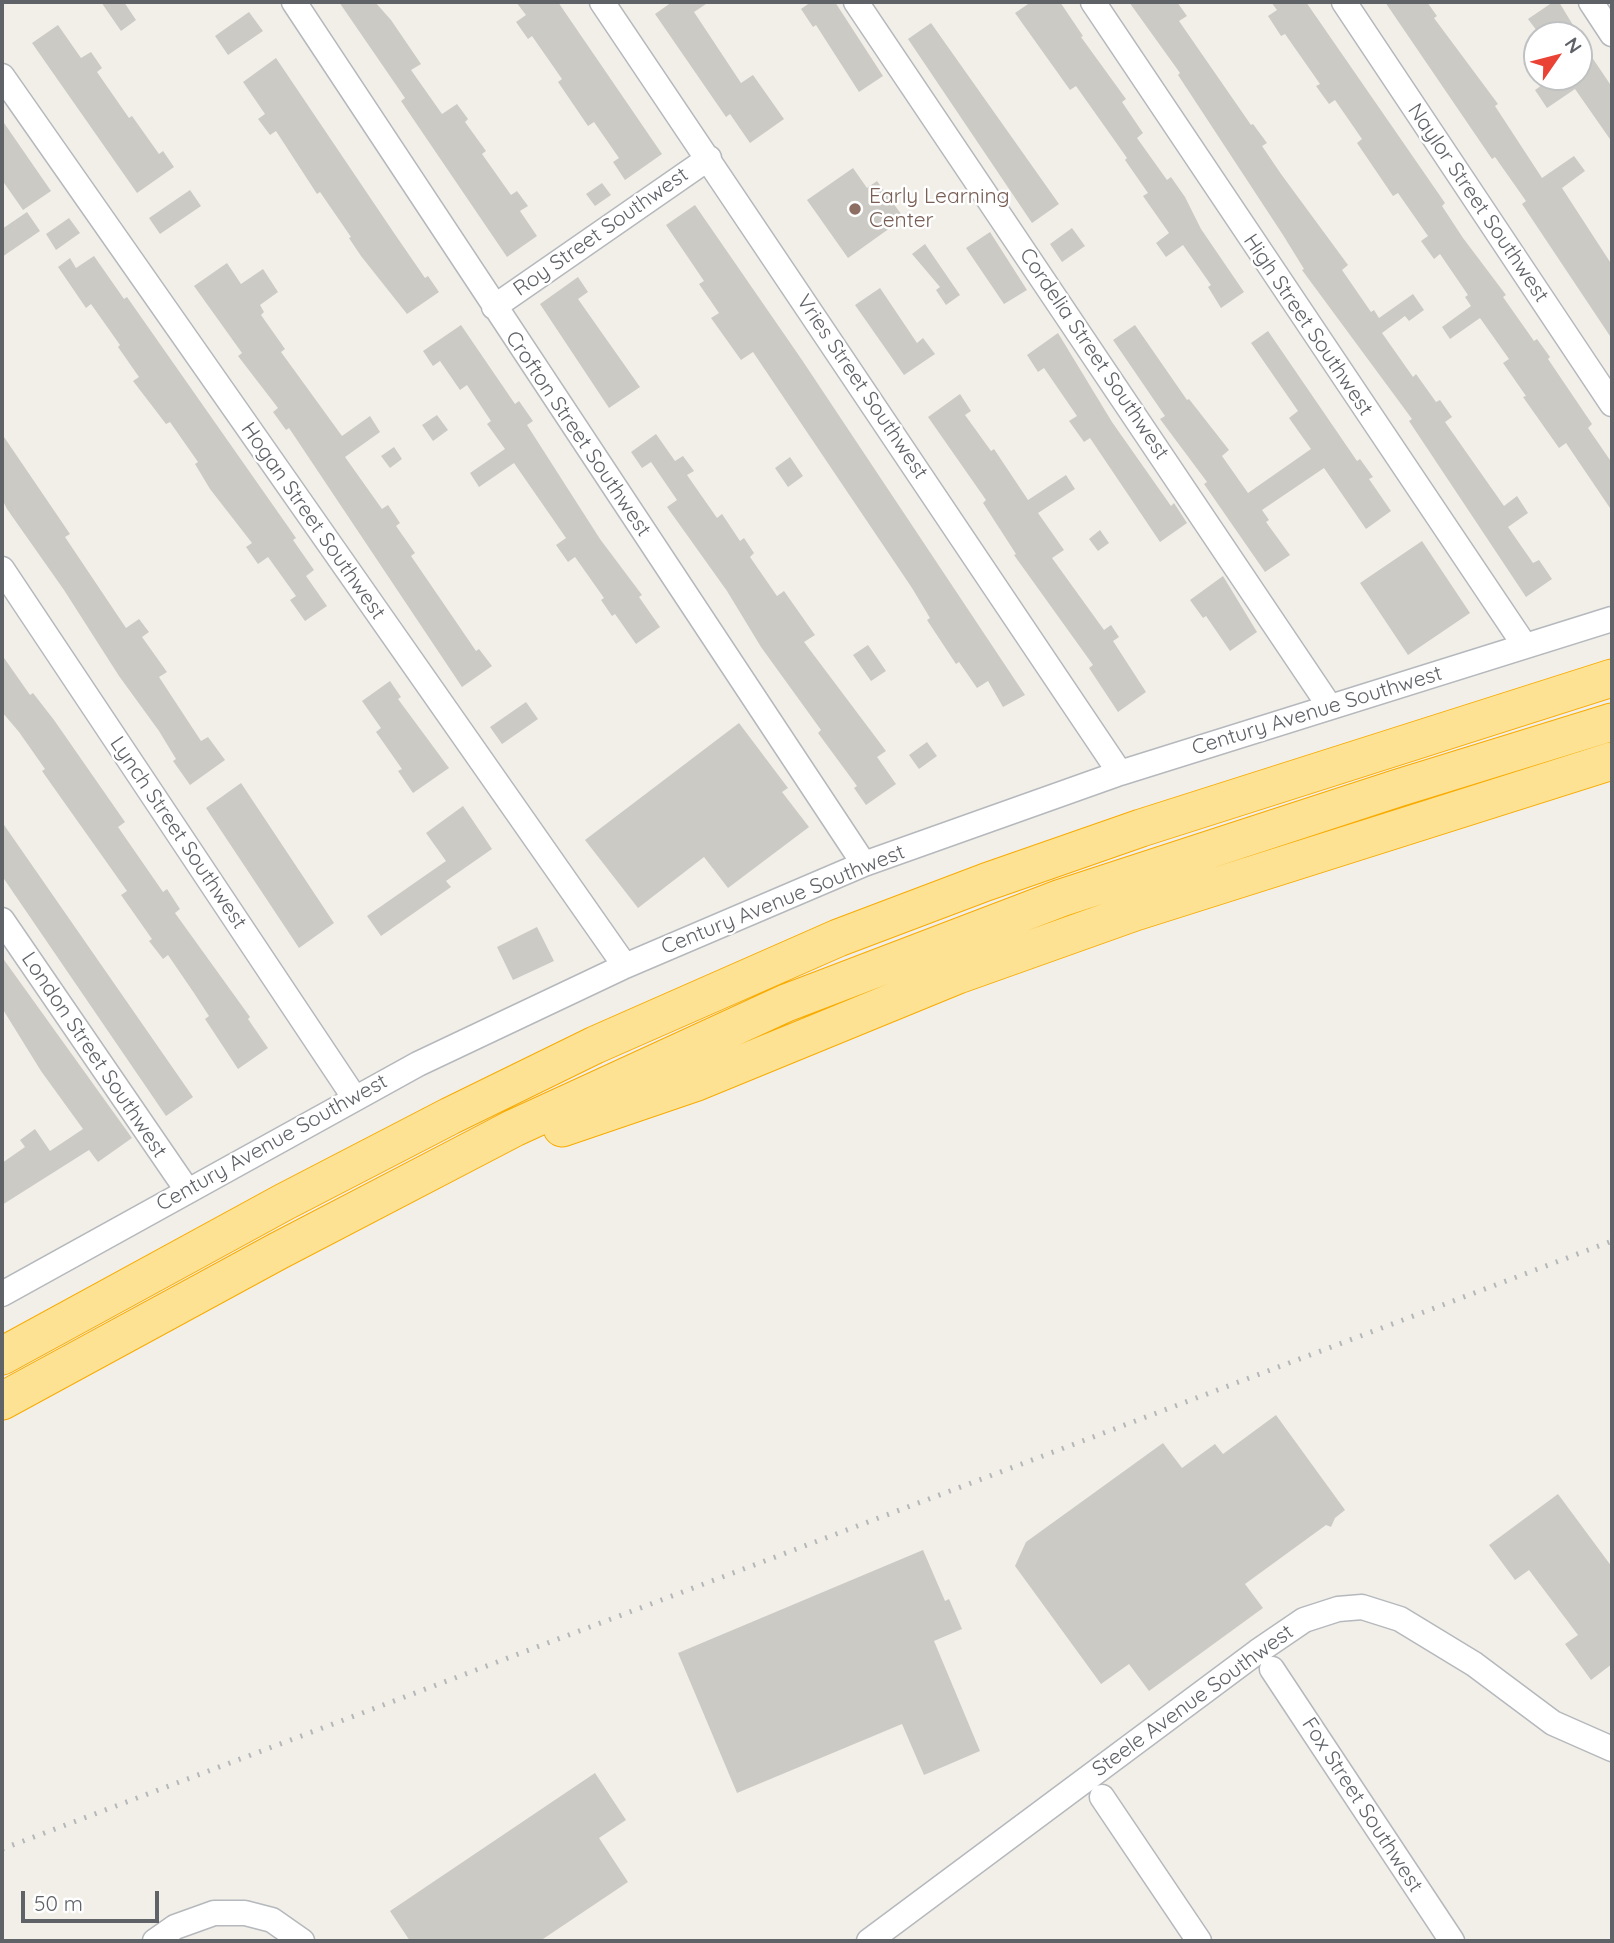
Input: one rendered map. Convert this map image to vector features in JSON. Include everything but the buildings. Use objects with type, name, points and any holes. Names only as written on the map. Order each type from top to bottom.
[{"type":"highway","points":[[2,1356],[284,1202],[450,1116],[607,1040],[825,943],[986,882],[1141,828],[1612,678]]},
{"type":"highway","points":[[2,1401],[407,1184],[615,1080],[786,1003],[930,946],[1194,853],[1612,722]]},
{"type":"highway","points":[[407,1184],[697,1082],[958,975],[1135,912],[1612,761]]},
{"type":"street","name":"Crofton Street Southwest","points":[[295,2],[864,864]]},
{"type":"street","name":"Vries Street Southwest","points":[[602,2],[1120,773]]},
{"type":"street","name":"Cordelia Street Southwest","points":[[856,2],[1330,707]]},
{"type":"street","name":"High Street Southwest","points":[[1093,2],[1525,646]]},
{"type":"street","name":"Naylor Street Southwest","points":[[1344,2],[1612,404]]},
{"type":"street","points":[[1591,2],[1612,34]]},
{"type":"street","name":"Hogan Street Southwest","points":[[2,76],[625,966]]},
{"type":"street","name":"Roy Street Southwest","points":[[494,306],[709,158]]},
{"type":"street","name":"Lynch Street Southwest","points":[[2,569],[354,1097]]},
{"type":"street","name":"Century Avenue Southwest","points":[[2,1294],[354,1097],[625,966],[864,864],[1120,773],[1612,619]]},
{"type":"street","name":"London Street Southwest","points":[[2,920],[187,1189]]},
{"type":"street","name":"Steele Avenue Southwest","points":[[869,1941],[1257,1652],[1304,1620],[1338,1609],[1362,1607],[1400,1619],[1474,1664],[1553,1723],[1612,1749]]},
{"type":"street","name":"Fox Street Southwest","points":[[1272,1669],[1452,1941]]},
{"type":"street","points":[[1102,1797],[1199,1941]]},
{"type":"street","points":[[155,1941],[175,1927],[214,1913],[245,1913],[272,1920],[302,1941]]},
{"type":"railway","points":[[2,1849],[1612,1241]]},
{"type":"place","name":"Early Learning Center","points":[[855,209]]}]
